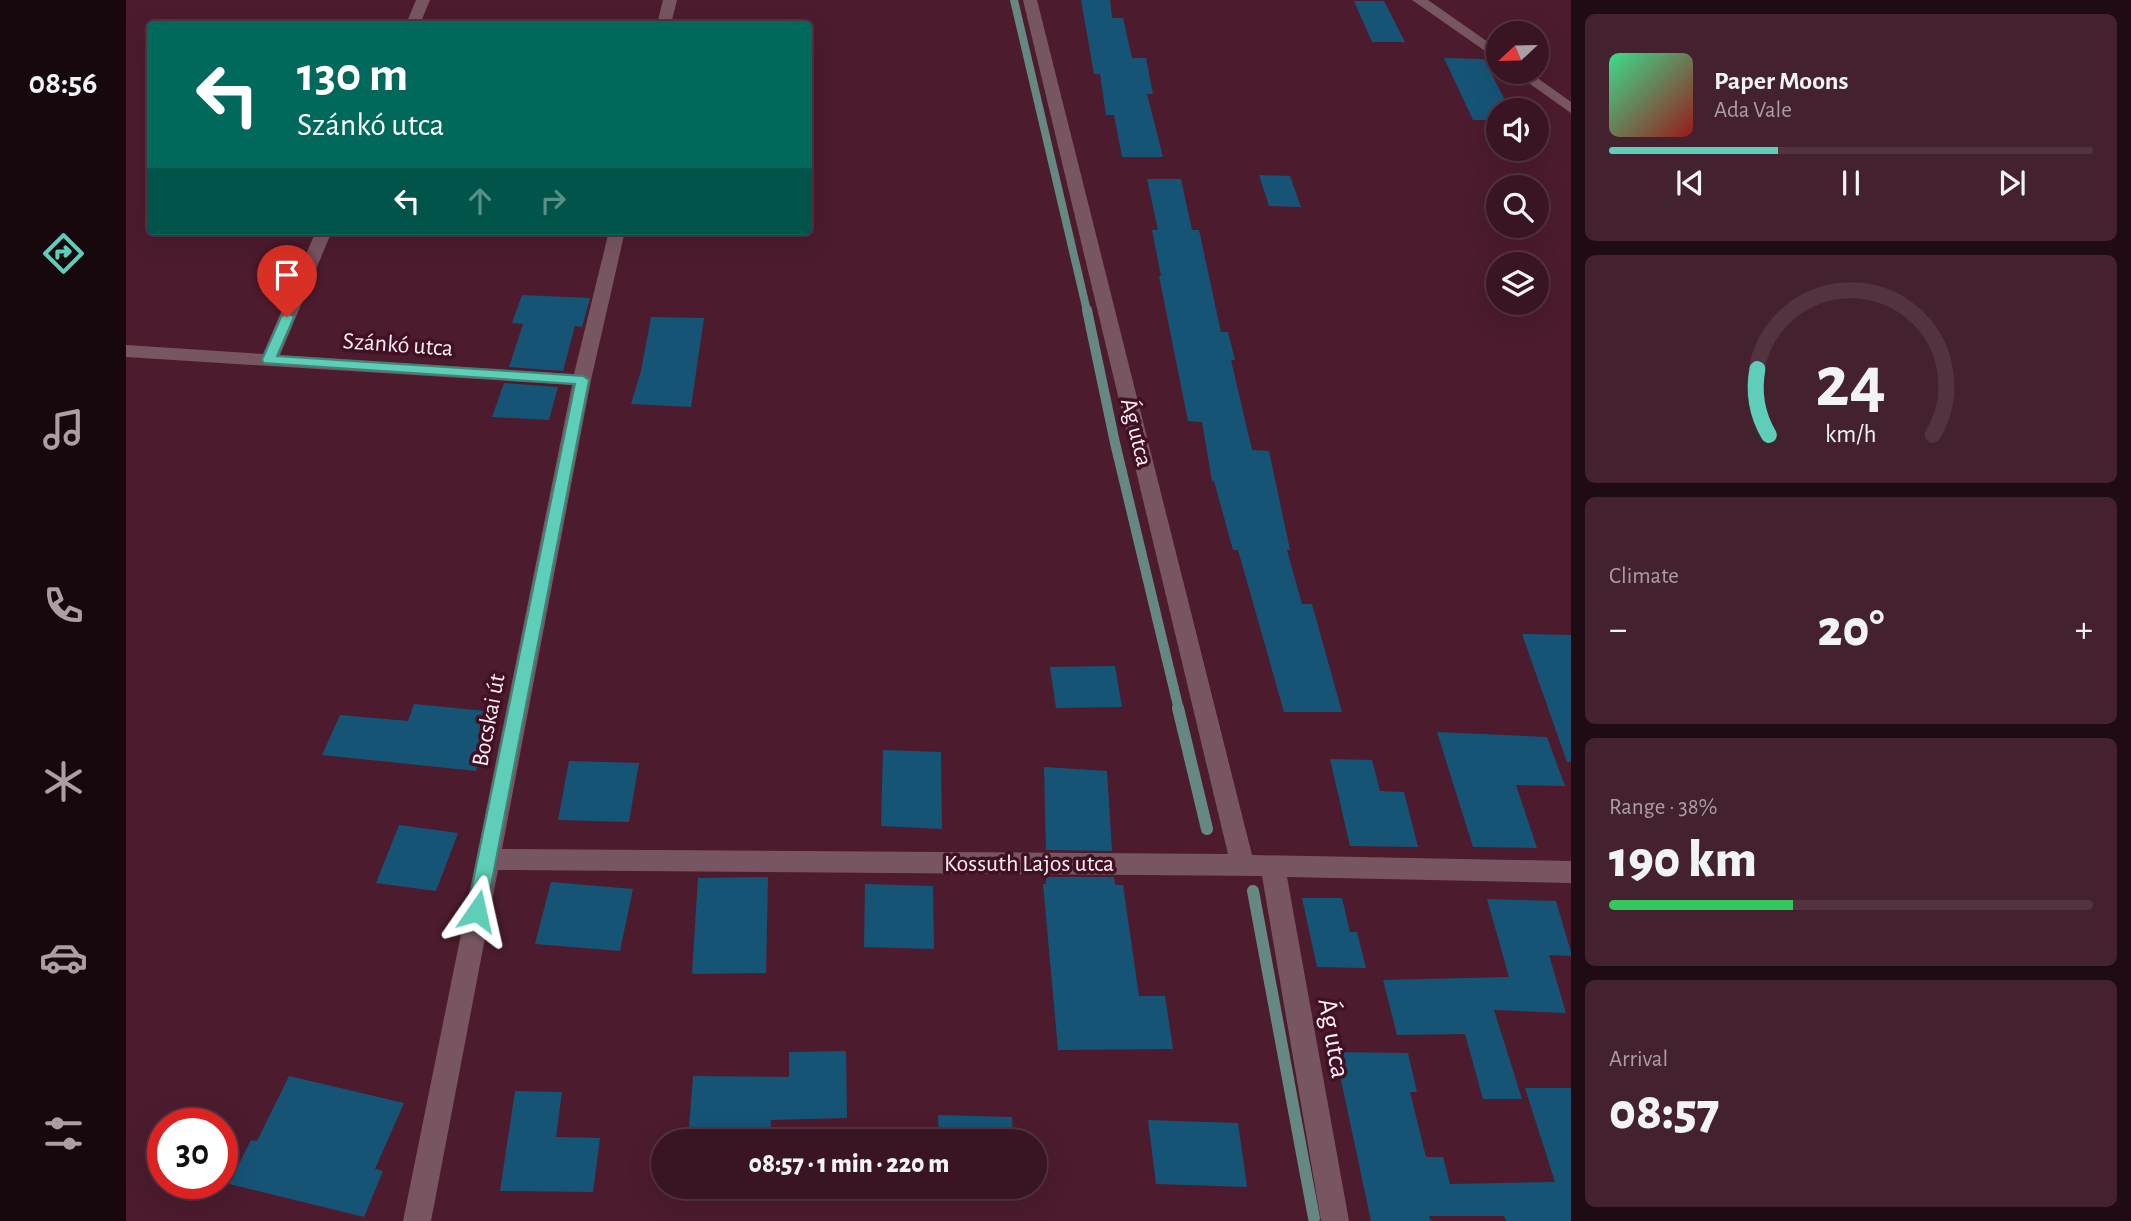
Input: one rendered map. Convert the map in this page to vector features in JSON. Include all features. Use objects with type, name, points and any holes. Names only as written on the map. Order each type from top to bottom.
[{"type":"street","points":[[414,21],[423,0]]},
{"type":"street","points":[[665,21],[670,0]]},
{"type":"street","name":"Ág utca","points":[[1030,0],[1243,865]]},
{"type":"street","points":[[1419,0],[1486,47]]},
{"type":"street","points":[[1537,84],[1571,109]]},
{"type":"street","points":[[269,360],[322,235]]},
{"type":"street","name":"Bocskai út","points":[[417,1221],[583,380],[616,235]]},
{"type":"street","name":"Szánkó utca","points":[[126,351],[583,380]]},
{"type":"street","points":[[126,366],[146,352]]},
{"type":"street","name":"Kossuth Lajos utca","points":[[487,859],[1243,865],[1571,872]]},
{"type":"street","name":"Ág utca","points":[[1273,867],[1335,1221]]},
{"type":"building","points":[[1081,0],[1110,0],[1112,18],[1123,18],[1132,58],[1146,58],[1153,94],[1147,94],[1163,157],[1122,157],[1114,115],[1106,115],[1100,74],[1094,74]]},
{"type":"building","points":[[1354,1],[1384,1],[1405,42],[1372,42]]},
{"type":"building","points":[[1444,58],[1484,59],[1486,84],[1497,84],[1504,98],[1486,98],[1486,120],[1473,120]]},
{"type":"building","points":[[1259,175],[1290,176],[1301,207],[1269,206]]},
{"type":"building","points":[[1147,179],[1181,179],[1192,230],[1199,230],[1221,332],[1228,332],[1235,360],[1231,360],[1252,450],[1269,451],[1290,550],[1287,550],[1302,604],[1312,604],[1342,712],[1284,712],[1238,550],[1233,550],[1212,481],[1202,422],[1188,421],[1159,276],[1152,230],[1158,230]]},
{"type":"building","points":[[522,295],[590,298],[582,327],[575,326],[563,371],[509,367],[523,324],[512,323]]},
{"type":"building","points":[[651,317],[704,318],[691,407],[631,404],[641,371]]},
{"type":"building","points":[[504,383],[558,387],[549,420],[492,417]]},
{"type":"building","points":[[1522,634],[1571,635],[1571,762],[1567,762]]},
{"type":"building","points":[[1115,666],[1122,707],[1056,708],[1050,667]]},
{"type":"building","points":[[414,704],[496,712],[476,771],[322,755],[340,715],[408,721]]},
{"type":"building","points":[[1437,732],[1547,737],[1565,786],[1516,785],[1537,848],[1473,847]]},
{"type":"building","points":[[883,750],[941,752],[942,829],[881,826]]},
{"type":"building","points":[[1330,759],[1372,760],[1380,791],[1404,792],[1418,847],[1350,846]]},
{"type":"building","points":[[569,761],[639,763],[629,822],[558,820]]},
{"type":"building","points":[[1044,767],[1107,771],[1112,851],[1046,850]]},
{"type":"building","points":[[399,825],[458,833],[436,891],[376,883]]},
{"type":"building","points":[[768,877],[766,973],[692,974],[698,878]]},
{"type":"building","points":[[1046,877],[1114,877],[1115,885],[1123,885],[1139,996],[1165,996],[1173,1049],[1058,1050],[1043,884],[1046,884]]},
{"type":"building","points":[[551,882],[633,889],[620,951],[535,944]]},
{"type":"building","points":[[865,884],[933,886],[934,949],[864,947]]},
{"type":"building","points":[[1302,898],[1342,898],[1350,932],[1357,932],[1366,968],[1317,967]]},
{"type":"building","points":[[1487,899],[1556,901],[1571,952],[1571,956],[1549,955],[1566,1013],[1494,1010],[1522,1099],[1483,1099],[1465,1034],[1397,1035],[1383,980],[1509,977]]},
{"type":"building","points":[[846,1051],[847,1118],[771,1120],[771,1129],[689,1129],[693,1076],[789,1077],[789,1052]]},
{"type":"building","points":[[1335,1052],[1408,1053],[1417,1092],[1410,1092],[1426,1157],[1443,1157],[1450,1184],[1555,1182],[1525,1088],[1571,1088],[1571,1221],[1506,1221],[1504,1216],[1429,1216],[1431,1221],[1371,1221]]},
{"type":"building","points":[[289,1076],[404,1103],[375,1169],[383,1171],[364,1217],[238,1186],[238,1166],[251,1140],[257,1141]]},
{"type":"building","points":[[515,1091],[562,1092],[556,1137],[600,1138],[593,1192],[500,1191]]},
{"type":"building","points":[[938,1115],[1012,1117],[1012,1129],[939,1129]]},
{"type":"building","points":[[1148,1120],[1238,1123],[1247,1187],[1156,1184]]},
{"type":"waterway","points":[[1014,0],[1087,311]]},
{"type":"waterway","points":[[1087,310],[1115,443],[1179,710]]},
{"type":"waterway","points":[[1178,708],[1207,829]]},
{"type":"waterway","points":[[1253,891],[1314,1218]]},
{"type":"route","points":[[287,317],[269,360],[583,380],[477,911]]}]
